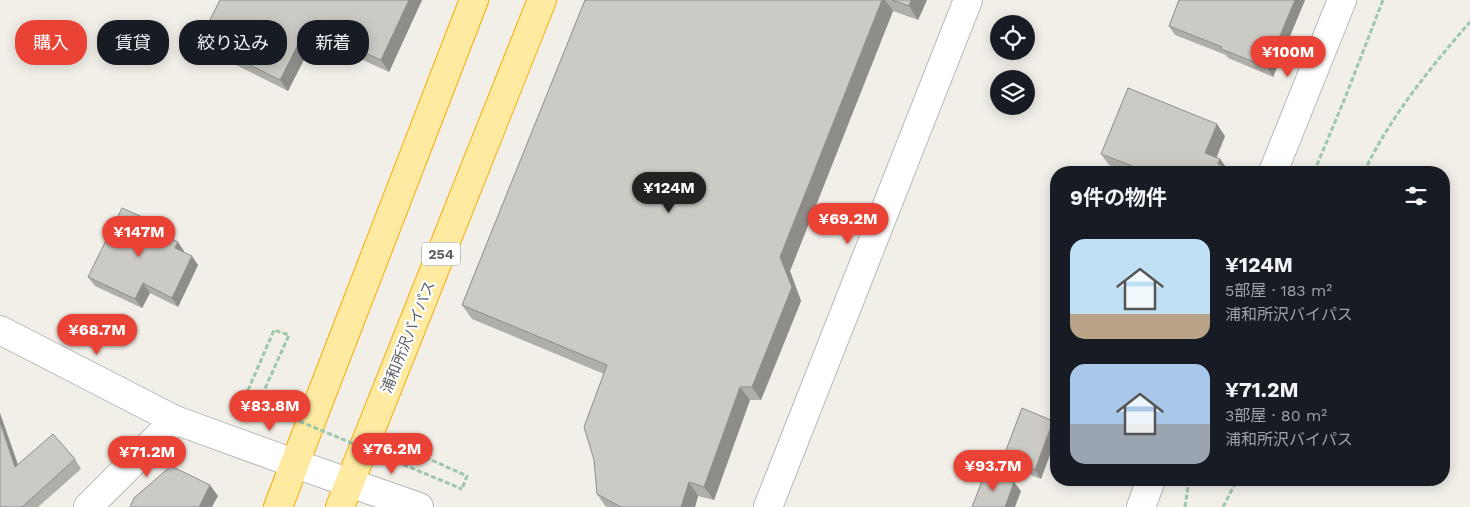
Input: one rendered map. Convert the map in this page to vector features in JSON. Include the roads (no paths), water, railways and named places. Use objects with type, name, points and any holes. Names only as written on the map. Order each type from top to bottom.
[{"type":"highway","points":[[278,507],[474,0]]},
{"type":"highway","name":"浦和所沢バイパス","points":[[345,495],[542,0]]},
{"type":"street","points":[[768,507],[968,0]]},
{"type":"street","points":[[1276,166],[1342,0]]},
{"type":"street","points":[[0,330],[175,420],[296,464],[345,495],[419,507]]},
{"type":"street","points":[[88,507],[175,420]]},
{"type":"street","points":[[1141,507],[1149,486]]}]
